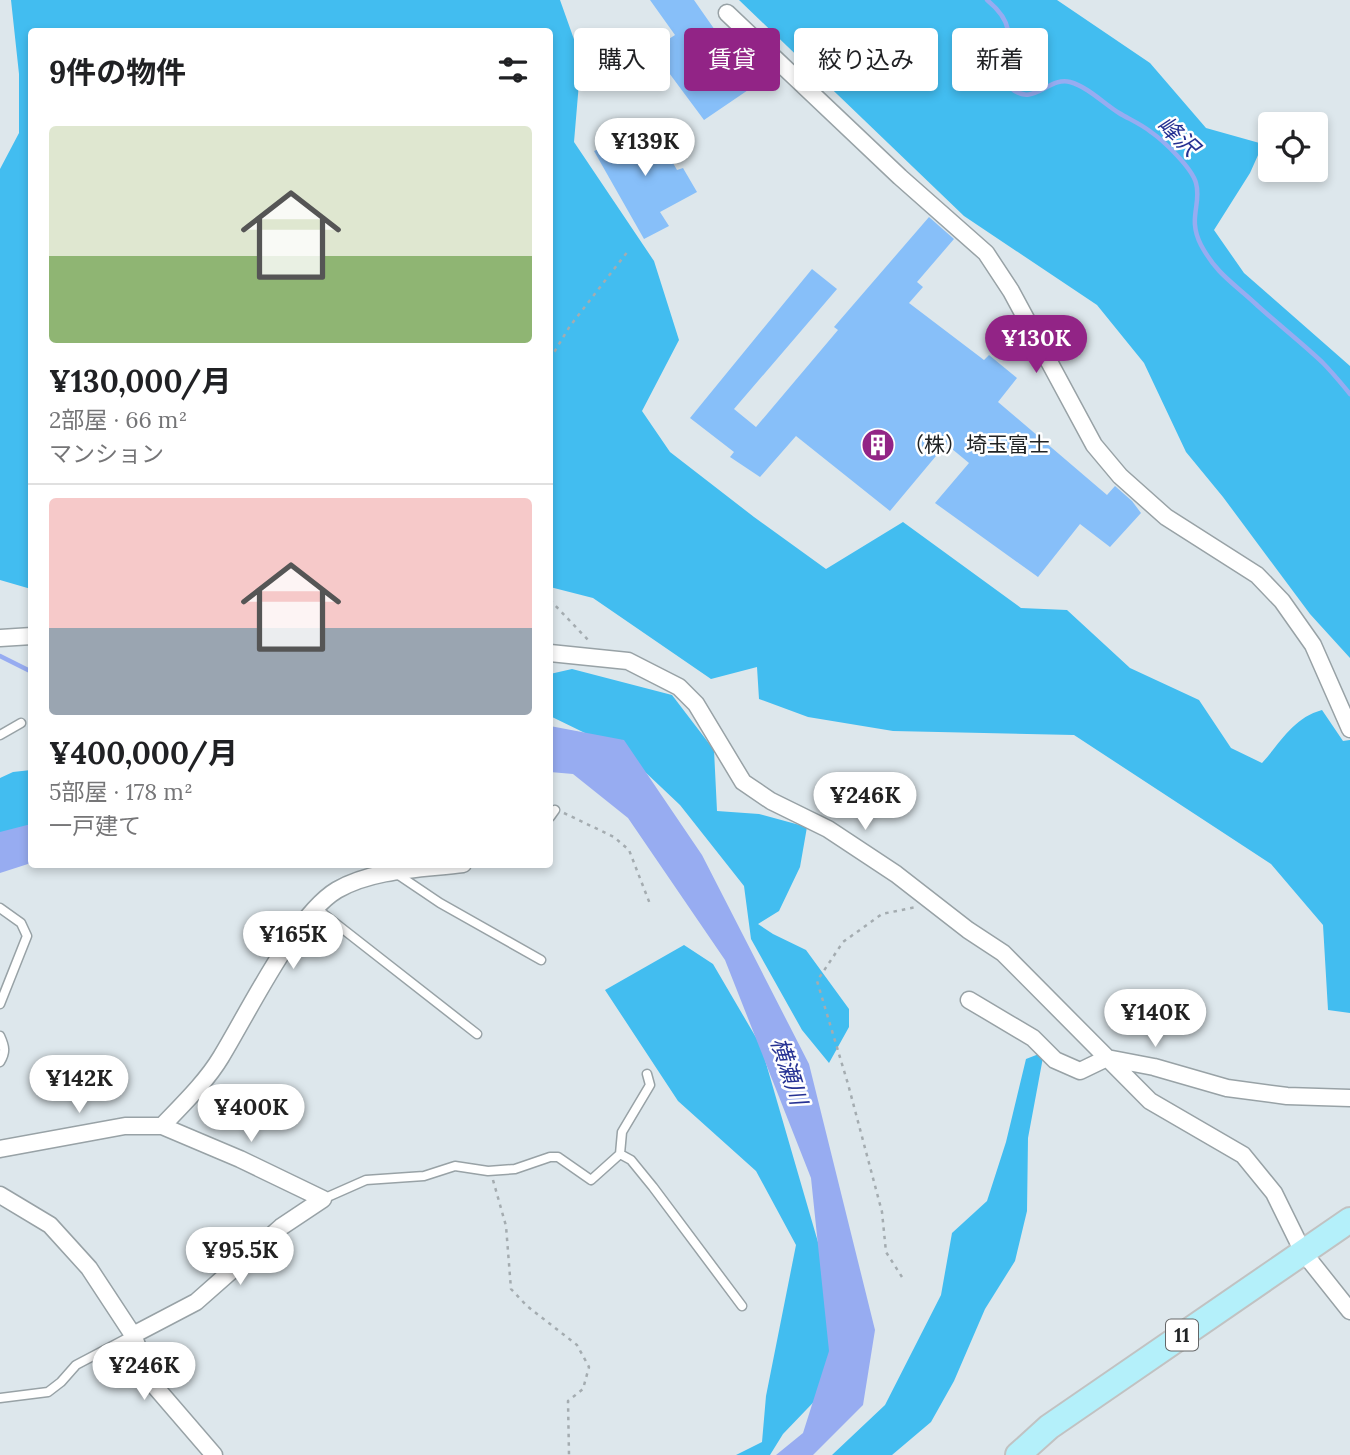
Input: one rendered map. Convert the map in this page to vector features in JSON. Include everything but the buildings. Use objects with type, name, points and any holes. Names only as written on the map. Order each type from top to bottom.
[{"type":"main road","name":"11","points":[[1018,1455],[1049,1427],[1350,1220]]},
{"type":"street","points":[[727,13],[986,253],[1011,291],[1094,445],[1120,476],[1166,517],[1257,575],[1282,601],[1313,645],[1350,730]]},
{"type":"street","points":[[0,638],[28,636]]},
{"type":"street","points":[[553,653],[628,661],[679,687],[696,704],[743,782],[771,801],[828,829],[896,874],[933,904],[1003,953],[1150,1101],[1243,1155],[1274,1193],[1303,1252],[1350,1311]]},
{"type":"street","points":[[162,1126],[219,1060],[277,962],[316,908],[335,891],[355,882],[395,872],[429,868]]},
{"type":"street","points":[[969,1000],[1033,1038],[1055,1060],[1080,1071],[1107,1058],[1154,1067],[1227,1088],[1287,1096],[1350,1098]]},
{"type":"street","points":[[0,1149],[125,1126],[162,1126],[240,1159],[323,1199]]},
{"type":"street","points":[[0,1195],[33,1213],[67,1242],[89,1268],[134,1335],[152,1383],[215,1455]]},
{"type":"street","points":[[134,1335],[196,1302],[281,1227],[323,1199]]},
{"type":"lane","points":[[0,735],[21,723]]},
{"type":"lane","points":[[395,872],[440,903],[541,960]]},
{"type":"lane","points":[[0,908],[21,923],[27,936],[0,1004]]},
{"type":"lane","points":[[316,908],[477,1034]]},
{"type":"lane","points":[[0,1036],[5,1047],[0,1062]]},
{"type":"lane","points":[[323,1199],[366,1180],[424,1176],[455,1166],[488,1171],[515,1169],[558,1157],[591,1180],[620,1154],[622,1132],[650,1086],[647,1074]]},
{"type":"lane","points":[[620,1154],[631,1160],[653,1187],[742,1306]]},
{"type":"lane","points":[[0,1398],[48,1392],[76,1365],[134,1335]]},
{"type":"path","points":[[553,354],[570,327],[628,251]]},
{"type":"path","points":[[553,603],[605,657]]},
{"type":"path","points":[[553,813],[614,837],[629,850],[650,904]]},
{"type":"path","points":[[902,1277],[886,1252],[882,1212],[817,981],[843,942],[882,914],[933,904]]},
{"type":"path","points":[[488,1171],[506,1226],[511,1289],[527,1307],[577,1345],[589,1367],[583,1389],[568,1401],[569,1455]]},
{"type":"shaded area","points":[[11,0],[560,0],[574,39],[574,91],[578,91],[574,142],[654,261],[679,340],[642,411],[670,452],[826,569],[903,522],[1021,608],[1067,610],[1130,668],[1199,700],[1231,748],[1262,763],[1295,725],[1322,710],[1343,741],[1350,740],[1350,1013],[1328,1010],[1323,925],[1271,864],[1074,735],[893,731],[808,717],[759,699],[757,667],[711,679],[593,598],[553,588],[553,28],[28,28],[28,588],[0,580],[0,169],[19,133],[19,74]]},
{"type":"shaded area","points":[[739,0],[1057,0],[1150,63],[1206,128],[1258,143],[1258,155],[1250,173],[1214,230],[1244,273],[1350,366],[1350,658],[1310,614],[1186,452],[1144,363],[1097,305],[964,216],[834,91],[938,91],[938,28],[794,28],[794,53],[780,39],[780,28],[768,28]]},
{"type":"shaded area","points":[[572,669],[672,695],[714,750],[717,811],[759,814],[807,827],[800,867],[779,911],[758,924],[806,950],[849,1009],[849,1027],[829,1063],[802,1030],[751,939],[744,886],[680,805],[624,752],[553,717],[553,673]]},
{"type":"shaded area","points":[[28,770],[28,836],[0,844],[0,778],[13,772]]},
{"type":"shaded area","points":[[684,945],[713,964],[761,1046],[829,1280],[829,1386],[783,1434],[770,1455],[736,1455],[762,1442],[766,1396],[796,1245],[756,1171],[678,1101],[605,990]]},
{"type":"shaded area","points":[[1044,1052],[1028,1138],[1027,1211],[1015,1261],[985,1309],[954,1381],[931,1422],[892,1455],[832,1455],[885,1405],[941,1295],[952,1233],[987,1201],[1006,1142],[1026,1059]]},
{"type":"water","name":"横瀬川","points":[[553,727],[624,740],[702,855],[809,1064],[875,1330],[863,1405],[813,1455],[776,1455],[803,1433],[829,1351],[811,1178],[725,960],[628,818],[573,774],[553,772]]},
{"type":"water","points":[[28,825],[28,864],[0,873],[0,832]]},
{"type":"waterway","name":"峰沢","points":[[987,0],[1001,14],[1007,27],[1009,38],[1003,69],[1004,79],[1011,88],[1027,95],[1062,81],[1077,84],[1163,142],[1183,163],[1196,183],[1195,227],[1201,245],[1213,264],[1322,362],[1350,394]]},
{"type":"waterway","points":[[0,656],[28,670]]},
{"type":"place","name":"（株）埼玉富士","points":[[878,445]]}]
